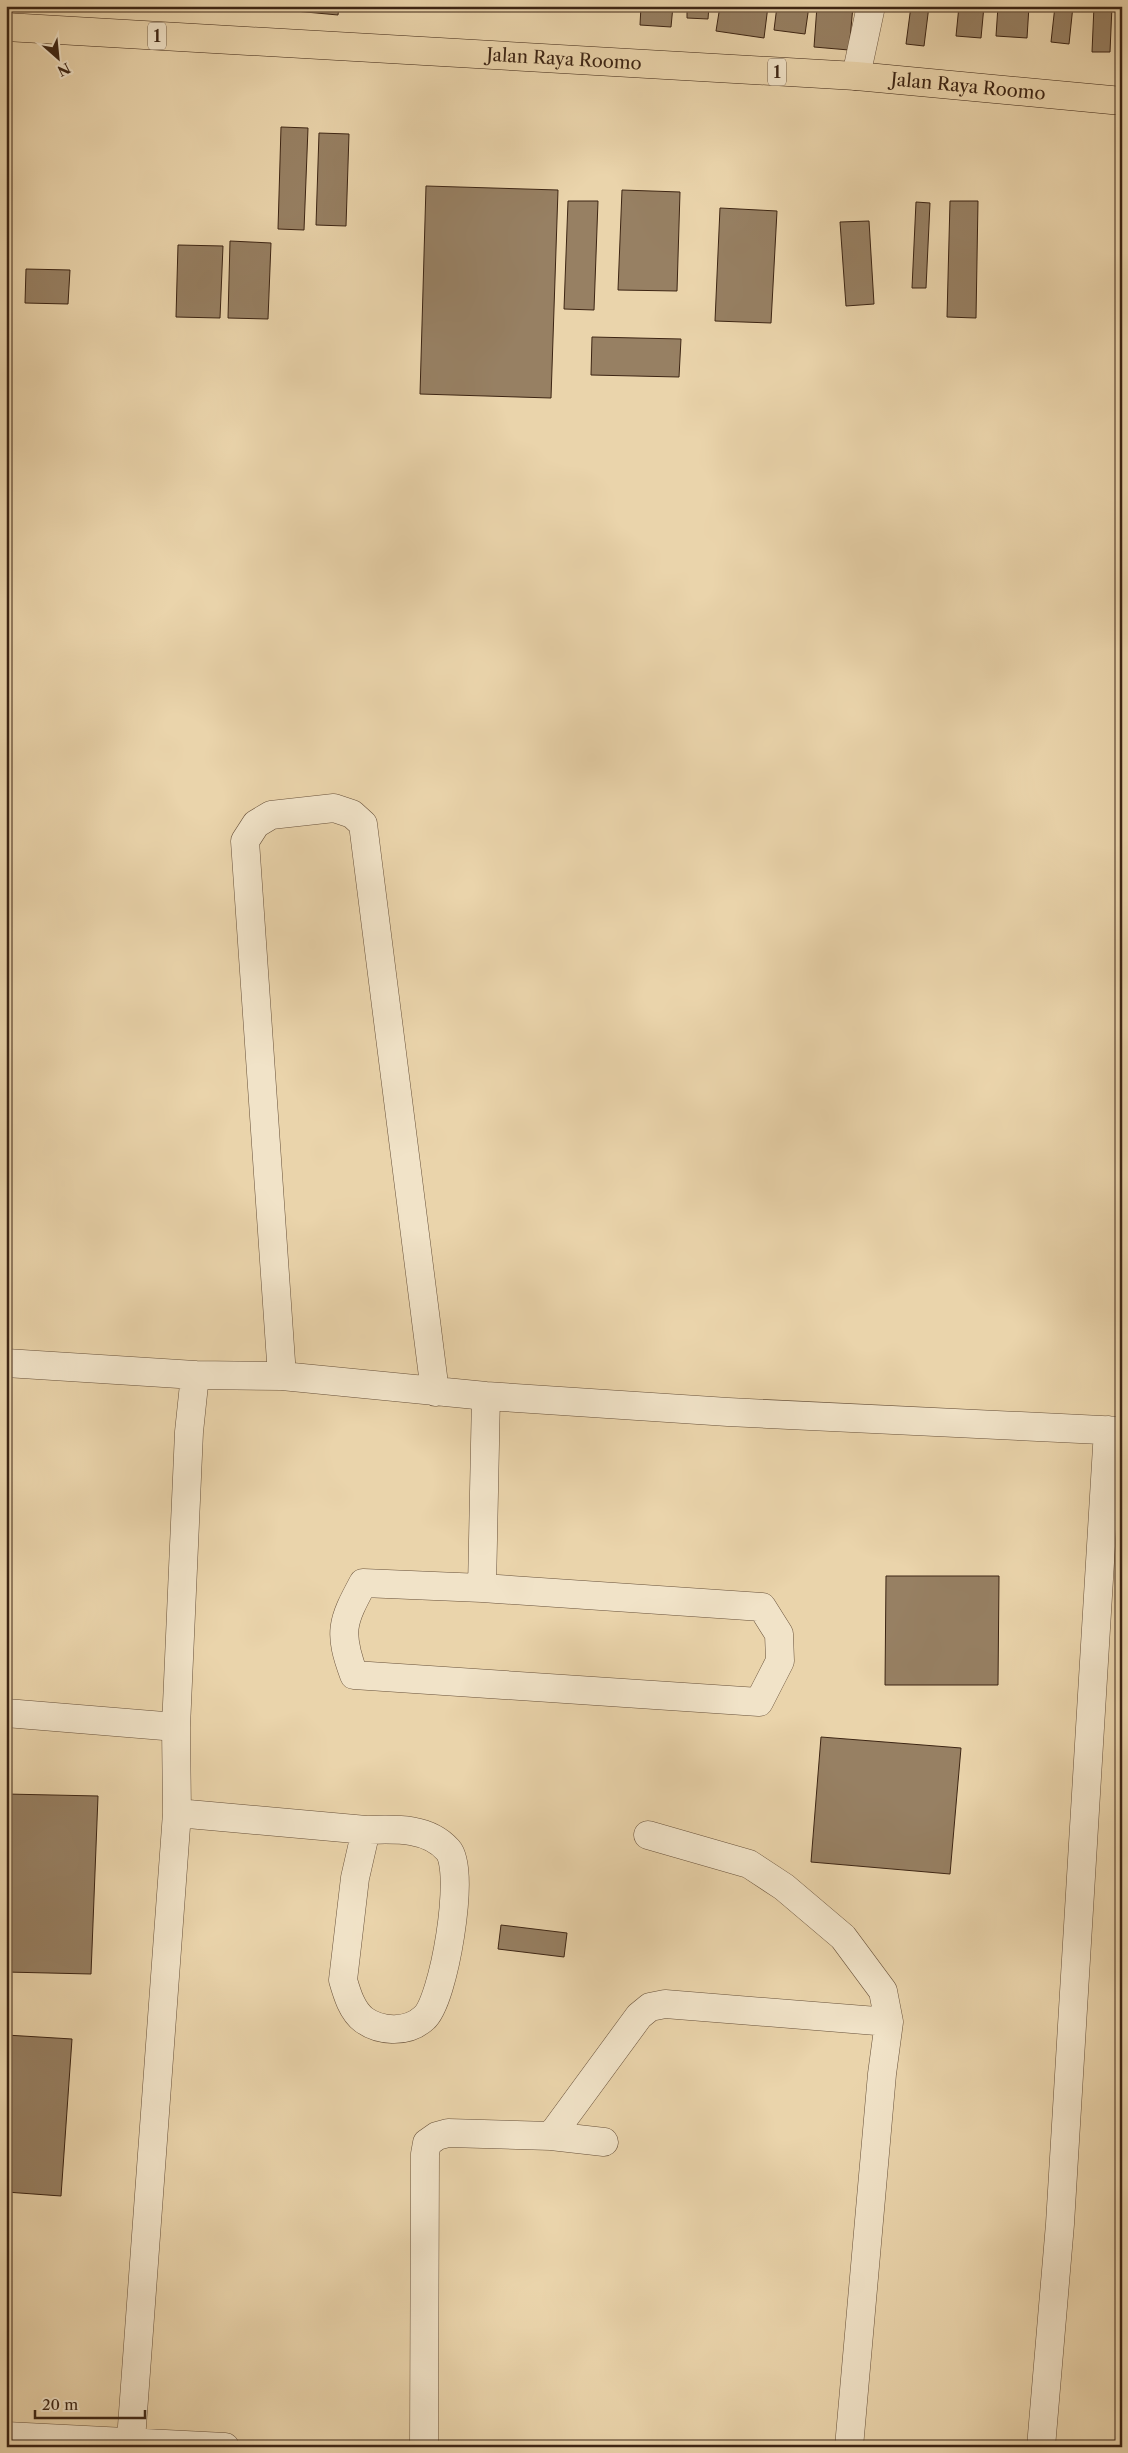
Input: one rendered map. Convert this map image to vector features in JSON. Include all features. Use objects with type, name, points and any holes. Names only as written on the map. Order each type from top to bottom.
[{"type":"highway","name":"Jalan Raya Roomo","points":[[6,27],[856,76],[1122,101]]},
{"type":"lane","points":[[856,76],[871,6]]},
{"type":"lane","points":[[282,1376],[245,841],[256,824],[270,815],[334,808],[352,814],[364,824],[435,1392]]},
{"type":"lane","points":[[6,1364],[195,1375],[282,1376],[435,1392],[719,1411],[1115,1430],[1060,2224],[1041,2447]]},
{"type":"lane","points":[[131,2440],[177,1813],[176,1727],[189,1432],[195,1375]]},
{"type":"lane","points":[[482,1588],[486,1396]]},
{"type":"lane","points":[[363,1583],[482,1588],[762,1607],[779,1634],[780,1661],[759,1702],[354,1675],[344,1648],[346,1615],[363,1583]]},
{"type":"lane","points":[[6,1713],[176,1727]]},
{"type":"lane","points":[[177,1813],[366,1830],[394,1829],[425,1834],[438,1841],[450,1852],[454,1862],[456,1887],[444,1966],[436,1999],[425,2018],[410,2027],[392,2030],[364,2020],[347,1997],[343,1980],[355,1878],[366,1830]]},
{"type":"lane","points":[[648,1835],[749,1864],[784,1887],[844,1937],[883,1991],[889,2022],[882,2074],[850,2447]]},
{"type":"lane","points":[[551,2136],[639,2016],[650,2007],[664,2004],[889,2022]]},
{"type":"lane","points":[[424,2447],[425,2154],[428,2143],[437,2136],[448,2134],[551,2136],[604,2142]]},
{"type":"lane","points":[[6,2436],[131,2440],[225,2447]]},
{"type":"building","points":[[241,6],[339,6],[338,15]]},
{"type":"building","points":[[641,6],[673,6],[671,27],[640,25]]},
{"type":"building","points":[[687,6],[709,6],[708,19],[687,18]]},
{"type":"building","points":[[720,6],[768,6],[764,38],[716,31]]},
{"type":"building","points":[[777,6],[809,6],[805,34],[774,30]]},
{"type":"building","points":[[817,6],[853,6],[849,50],[814,47]]},
{"type":"building","points":[[911,6],[929,6],[924,46],[906,44]]},
{"type":"building","points":[[959,6],[984,6],[981,38],[956,36]]},
{"type":"building","points":[[998,6],[1029,6],[1027,38],[996,36]]},
{"type":"building","points":[[1055,6],[1073,6],[1069,44],[1051,42]]},
{"type":"building","points":[[1094,6],[1112,6],[1110,52],[1092,52]]},
{"type":"building","points":[[281,127],[308,128],[304,230],[278,229]]},
{"type":"building","points":[[319,133],[349,134],[346,226],[316,225]]},
{"type":"building","points":[[426,186],[558,190],[551,398],[420,394]]},
{"type":"building","points":[[622,190],[680,192],[677,291],[618,290]]},
{"type":"building","points":[[568,201],[598,201],[594,310],[564,309]]},
{"type":"building","points":[[950,201],[978,201],[976,318],[947,317]]},
{"type":"building","points":[[916,202],[930,203],[926,288],[912,288]]},
{"type":"building","points":[[720,208],[777,211],[771,323],[715,321]]},
{"type":"building","points":[[869,221],[874,304],[846,306],[840,222]]},
{"type":"building","points":[[230,241],[271,243],[268,319],[228,318]]},
{"type":"building","points":[[178,245],[223,246],[220,318],[176,317]]},
{"type":"building","points":[[26,269],[70,270],[68,304],[25,303]]},
{"type":"building","points":[[592,337],[681,339],[679,377],[591,375]]},
{"type":"building","points":[[886,1576],[999,1576],[998,1685],[885,1685]]},
{"type":"building","points":[[821,1737],[961,1748],[950,1874],[811,1862]]},
{"type":"building","points":[[6,1794],[98,1796],[91,1974],[6,1972]]},
{"type":"building","points":[[501,1925],[567,1933],[564,1957],[498,1949]]},
{"type":"building","points":[[6,2035],[72,2039],[61,2196],[6,2192]]}]
